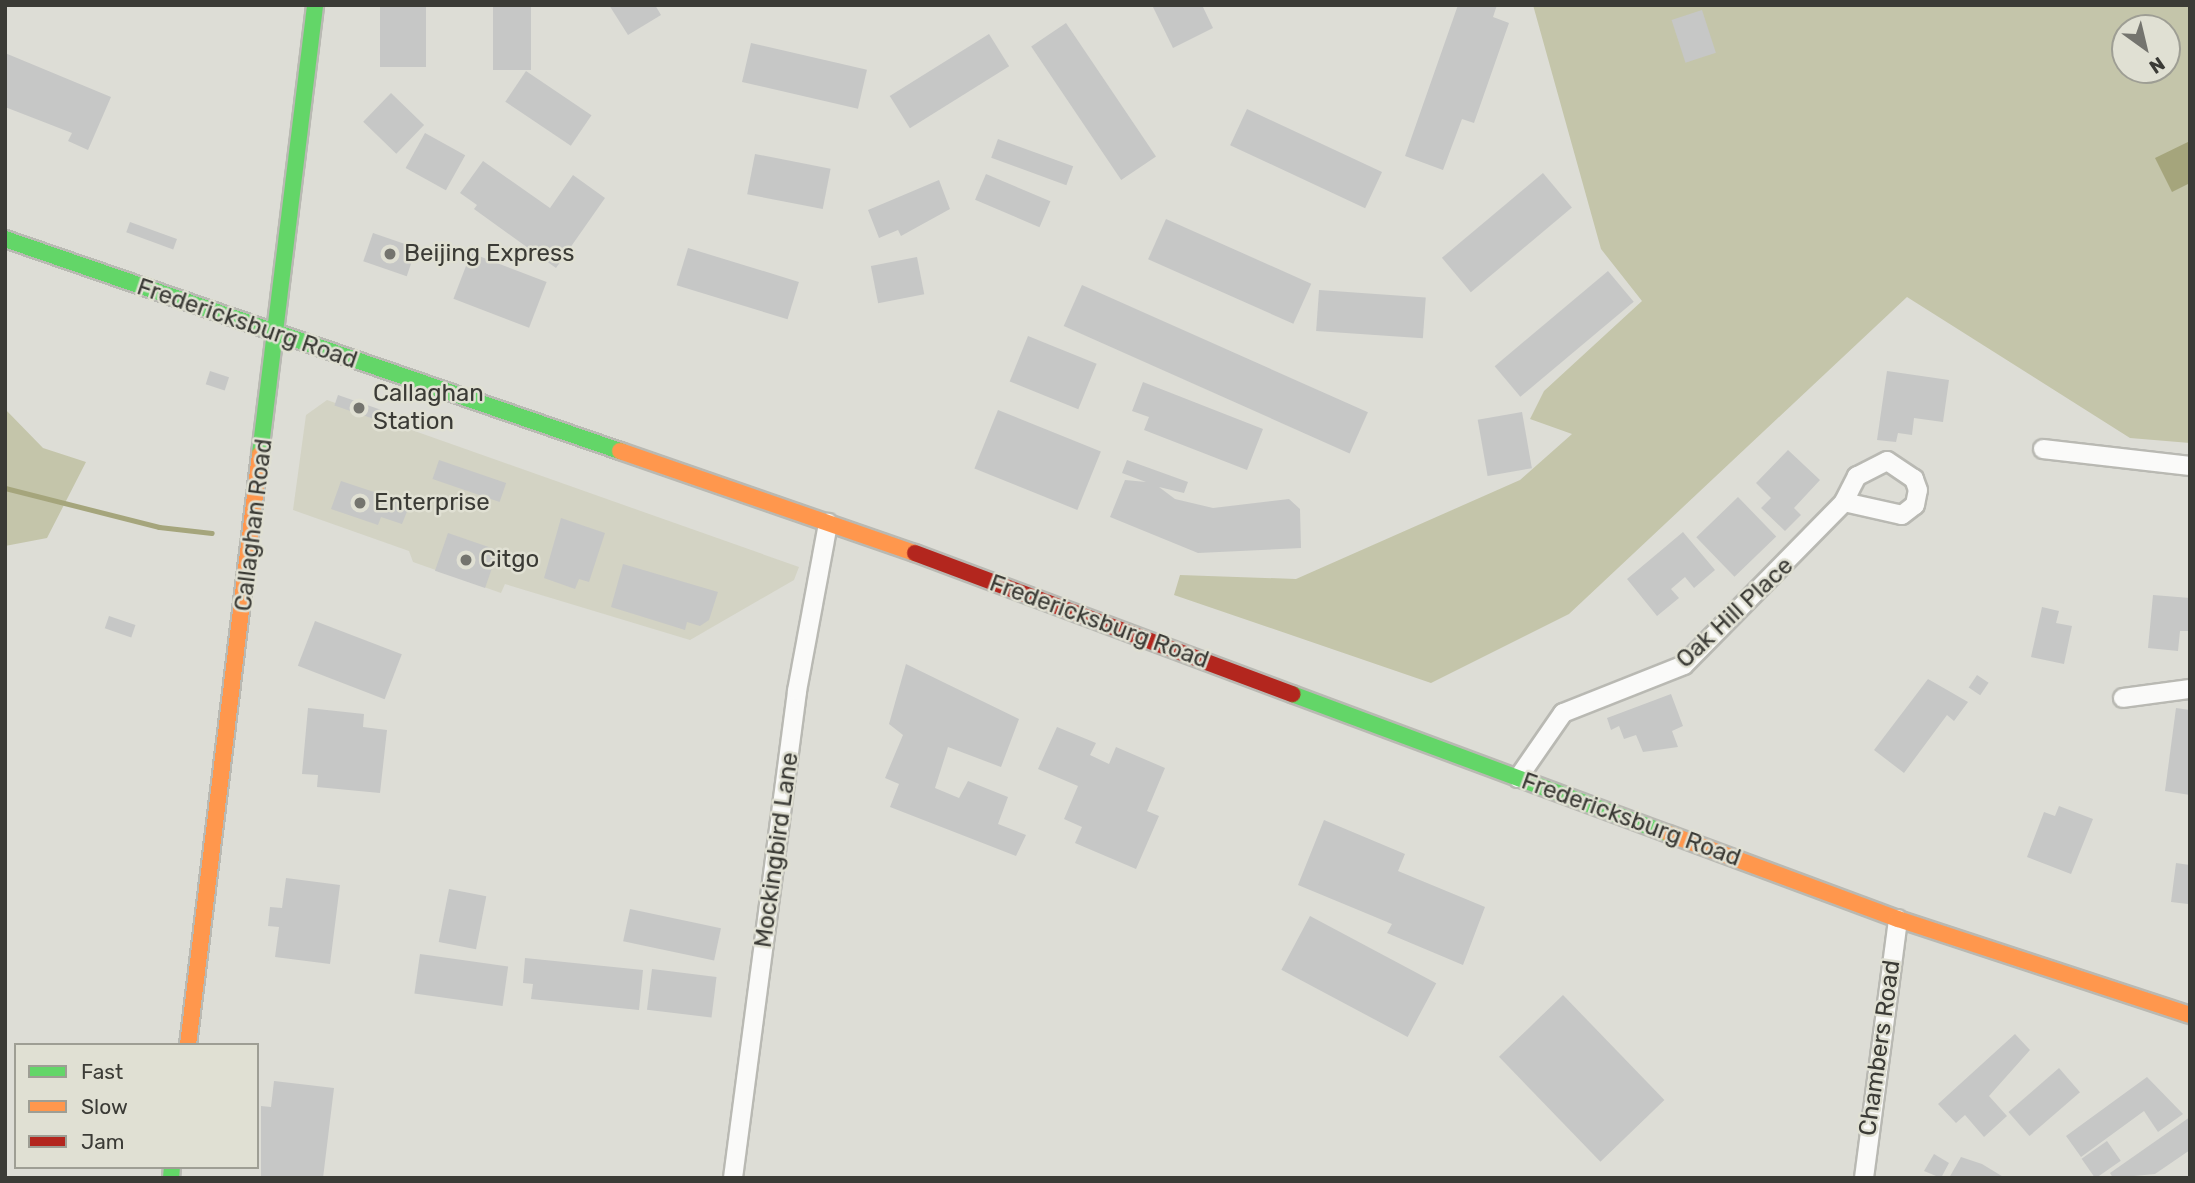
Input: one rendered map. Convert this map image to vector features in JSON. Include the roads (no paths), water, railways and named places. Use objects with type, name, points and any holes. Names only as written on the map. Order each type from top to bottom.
[{"type":"main road","name":"Callaghan Road","points":[[188,1043],[278,337],[315,5]]},
{"type":"main road","name":"Fredericksburg Road","points":[[5,239],[278,337],[828,523],[1898,919],[2190,1015]]},
{"type":"street","points":[[2043,450],[2190,466]]},
{"type":"street","name":"Oak Hill Place","points":[[1518,778],[1563,713],[1684,665],[1844,502]]},
{"type":"street","name":"Mockingbird Lane","points":[[733,1178],[797,691],[828,523]]},
{"type":"street","points":[[2123,698],[2190,689]]},
{"type":"street","name":"Chambers Road","points":[[1864,1178],[1898,919]]},
{"type":"waterway","points":[[5,488],[159,527],[212,533]]},
{"type":"place","name":"Beijing Express","points":[[390,254]]},
{"type":"place","name":"Callaghan Station","points":[[359,408]]},
{"type":"place","name":"Enterprise","points":[[360,503]]},
{"type":"place","name":"Citgo","points":[[466,560]]}]
